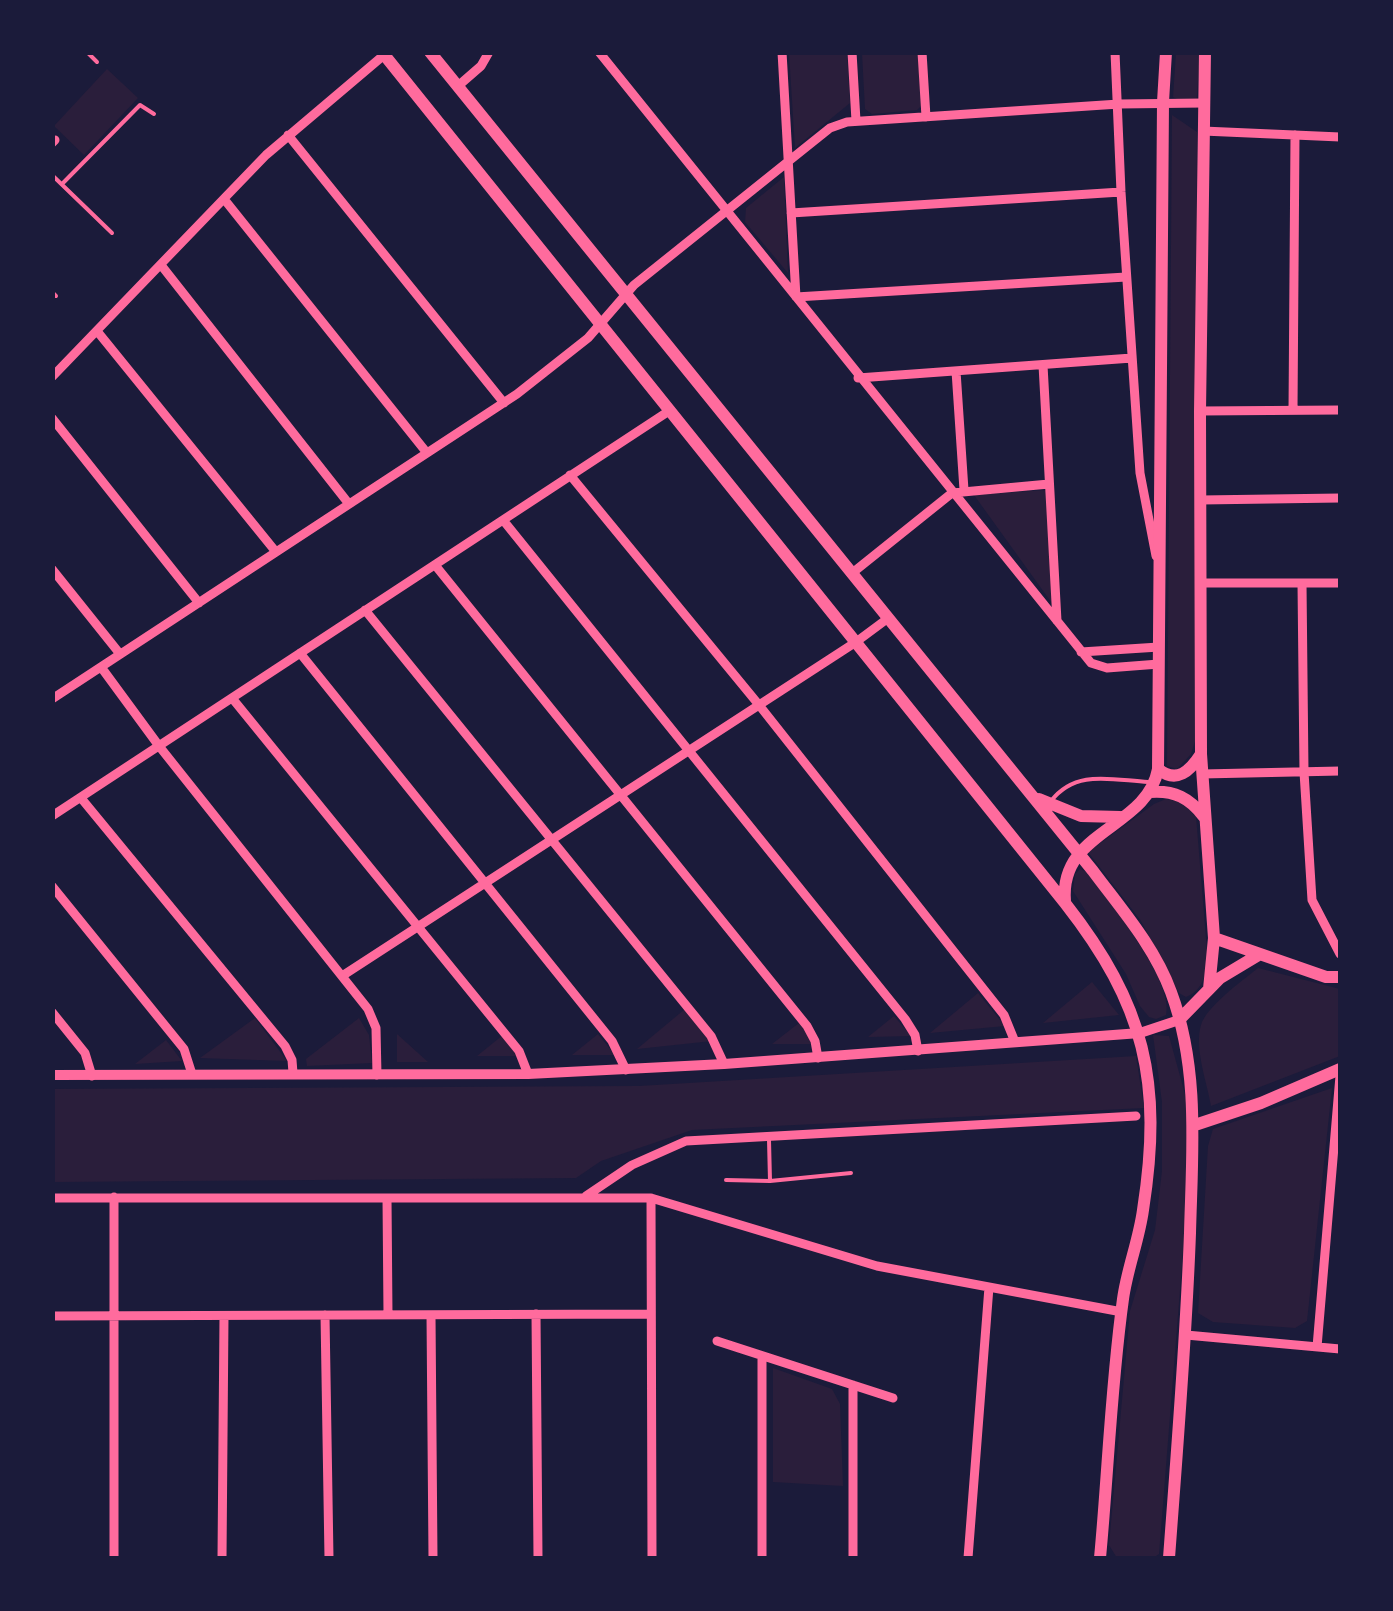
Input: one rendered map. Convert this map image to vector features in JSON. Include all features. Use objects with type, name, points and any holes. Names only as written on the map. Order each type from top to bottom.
[{"type":"main road","points":[[430,52],[1031,794],[1138,929],[1156,960],[1179,1020],[1195,1125],[1186,1335],[1169,1558]]},
{"type":"main road","points":[[1166,52],[1155,781],[1166,792],[1182,796],[1205,819]]},
{"type":"main road","points":[[1205,52],[1201,754],[1214,938],[1210,989]]},
{"type":"main road","points":[[383,54],[1065,903],[1117,980],[1146,1053],[1150,1086],[1148,1177],[1122,1312],[1100,1558]]},
{"type":"main road","points":[[1065,903],[1065,879],[1078,854],[1123,817],[1155,781],[1166,775],[1179,776],[1201,754]]},
{"type":"main road","points":[[1031,794],[1048,805],[1081,816],[1123,817]]},
{"type":"main road","points":[[1214,938],[1326,977],[1340,978]]},
{"type":"main road","points":[[1179,1020],[1236,966],[1260,954]]},
{"type":"main road","points":[[1195,1125],[1340,1072]]},
{"type":"street","points":[[458,86],[482,66],[489,52]]},
{"type":"street","points":[[599,52],[1091,663],[1102,668],[1159,664]]},
{"type":"street","points":[[782,52],[796,297]]},
{"type":"street","points":[[852,52],[856,121]]},
{"type":"street","points":[[922,52],[926,116]]},
{"type":"street","points":[[1116,52],[1126,277],[1142,492],[1159,568]]},
{"type":"street","points":[[52,377],[288,135],[383,54]]},
{"type":"street","points":[[52,699],[504,403],[570,354],[626,294],[830,128],[856,121],[926,116],[1204,103]]},
{"type":"street","points":[[1203,131],[1340,137]]},
{"type":"street","points":[[288,135],[504,403]]},
{"type":"street","points":[[1293,410],[1295,135]]},
{"type":"street","points":[[791,213],[1121,192]]},
{"type":"street","points":[[224,199],[427,453]]},
{"type":"street","points":[[161,264],[349,504]]},
{"type":"street","points":[[796,297],[1126,277]]},
{"type":"street","points":[[97,331],[276,552]]},
{"type":"street","points":[[858,378],[1132,358]]},
{"type":"street","points":[[1042,365],[1058,624]]},
{"type":"street","points":[[956,371],[964,490]]},
{"type":"street","points":[[1200,411],[1340,410]]},
{"type":"street","points":[[52,816],[669,411]]},
{"type":"street","points":[[52,418],[199,603]]},
{"type":"street","points":[[570,475],[1004,1015],[1015,1042]]},
{"type":"street","points":[[851,574],[952,493],[1049,484]]},
{"type":"street","points":[[1202,500],[1340,498]]},
{"type":"street","points":[[503,520],[905,1019],[918,1051]]},
{"type":"street","points":[[435,565],[807,1026],[818,1058]]},
{"type":"street","points":[[52,570],[120,654]]},
{"type":"street","points":[[1302,583],[1304,772],[1312,900],[1340,954]]},
{"type":"street","points":[[1202,584],[1340,583]]},
{"type":"street","points":[[365,610],[712,1036],[724,1064]]},
{"type":"street","points":[[342,976],[887,619]]},
{"type":"street","points":[[1082,652],[1159,647]]},
{"type":"street","points":[[300,653],[618,1048],[626,1070]]},
{"type":"street","points":[[101,667],[373,1018],[377,1075]]},
{"type":"street","points":[[232,698],[518,1051],[528,1074]]},
{"type":"street","points":[[1202,774],[1340,771]]},
{"type":"street","points":[[81,798],[285,1046],[293,1074]]},
{"type":"street","points":[[52,886],[184,1049],[192,1074]]},
{"type":"street","points":[[52,1012],[85,1054],[92,1076]]},
{"type":"street","points":[[52,1075],[528,1074],[626,1070],[1140,1032],[1179,1020]]},
{"type":"street","points":[[1318,1346],[1340,1072]]},
{"type":"street","points":[[584,1198],[632,1165],[686,1141],[1136,1116]]},
{"type":"street","points":[[114,1197],[114,1558]]},
{"type":"street","points":[[52,1198],[651,1198],[877,1266],[1122,1312]]},
{"type":"street","points":[[387,1198],[388,1315]]},
{"type":"street","points":[[651,1198],[652,1558]]},
{"type":"street","points":[[968,1558],[989,1287]]},
{"type":"street","points":[[536,1314],[538,1558]]},
{"type":"street","points":[[52,1316],[651,1314]]},
{"type":"street","points":[[325,1315],[330,1558]]},
{"type":"street","points":[[431,1315],[434,1558]]},
{"type":"street","points":[[222,1558],[224,1316]]},
{"type":"street","points":[[1186,1335],[1340,1348]]},
{"type":"street","points":[[717,1341],[893,1398]]},
{"type":"street","points":[[762,1356],[762,1558]]},
{"type":"street","points":[[853,1385],[853,1558]]},
{"type":"lane","points":[[87,52],[97,62]]},
{"type":"lane","points":[[62,184],[140,105],[154,114]]},
{"type":"lane","points":[[52,175],[112,233]]},
{"type":"lane","points":[[1048,805],[1065,785],[1085,778],[1155,781]]},
{"type":"lane","points":[[769,1136],[770,1181]]},
{"type":"lane","points":[[726,1180],[770,1181],[851,1173]]},
{"type":"shaded area","points":[[789,53],[847,53],[850,103],[795,148]]},
{"type":"shaded area","points":[[862,53],[918,53],[921,106],[917,110],[872,114],[865,109]]},
{"type":"shaded area","points":[[1176,53],[1200,53],[1196,109],[1173,97]]},
{"type":"shaded area","points":[[107,69],[138,98],[84,155],[54,126]]},
{"type":"shaded area","points":[[1172,115],[1197,132],[1195,741],[1191,754],[1177,769],[1167,766]]},
{"type":"shaded area","points":[[784,177],[788,273],[745,222],[746,208]]},
{"type":"shaded area","points":[[1046,490],[1054,606],[974,495]]},
{"type":"shaded area","points":[[1166,799],[1182,802],[1196,816],[1208,963],[1202,983],[1186,997],[1179,993],[1141,921],[1088,852]]},
{"type":"shaded area","points":[[1080,869],[1087,872],[1138,942],[1160,983],[1166,1015],[1149,1017],[1140,1006],[1126,974],[1073,891],[1075,874]]},
{"type":"shaded area","points":[[1258,968],[1340,989],[1340,1056],[1211,1106],[1200,1054],[1201,1025],[1217,1002]]},
{"type":"shaded area","points":[[1092,982],[1119,1015],[1043,1023]]},
{"type":"shaded area","points":[[978,993],[1005,1026],[930,1033]]},
{"type":"shaded area","points":[[685,1009],[712,1041],[637,1049]]},
{"type":"shaded area","points":[[894,1016],[911,1036],[868,1037]]},
{"type":"shaded area","points":[[255,1018],[287,1061],[200,1058]]},
{"type":"shaded area","points":[[359,1018],[369,1035],[372,1063],[307,1066],[306,1059]]},
{"type":"shaded area","points":[[799,1023],[815,1044],[772,1044]]},
{"type":"shaded area","points":[[397,1034],[428,1062],[397,1062]]},
{"type":"shaded area","points":[[598,1034],[615,1055],[572,1055]]},
{"type":"shaded area","points":[[503,1035],[520,1056],[477,1056]]},
{"type":"shaded area","points":[[1153,1035],[1169,1036],[1191,1116],[1190,1164],[1159,1554],[1153,1558],[1117,1558],[1109,1545],[1130,1311],[1155,1230],[1162,1171],[1162,1102]]},
{"type":"shaded area","points":[[166,1040],[182,1061],[135,1064]]},
{"type":"shaded area","points":[[1136,1056],[1144,1108],[692,1130],[601,1161],[576,1178],[53,1182],[52,1089],[639,1086]]},
{"type":"shaded area","points":[[1332,1088],[1307,1321],[1295,1328],[1213,1322],[1198,1313],[1208,1146],[1213,1129]]},
{"type":"shaded area","points":[[773,1368],[832,1389],[840,1404],[843,1486],[773,1482]]}]
